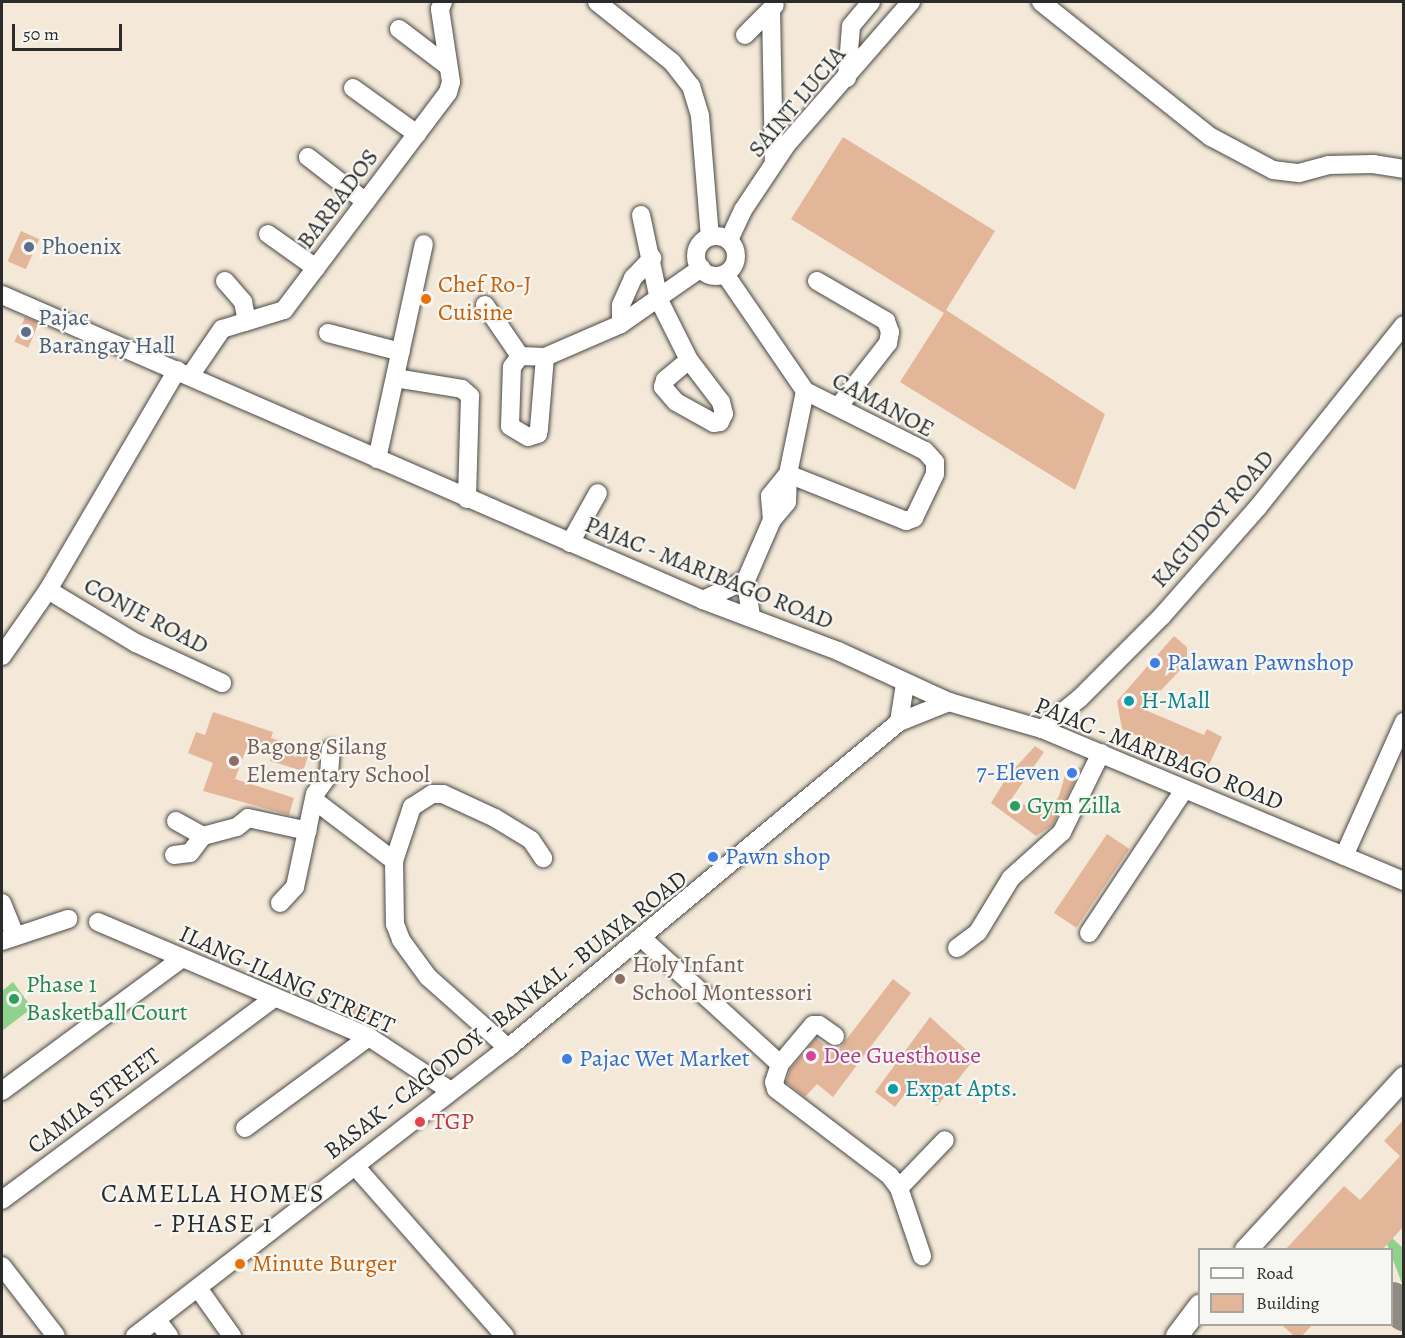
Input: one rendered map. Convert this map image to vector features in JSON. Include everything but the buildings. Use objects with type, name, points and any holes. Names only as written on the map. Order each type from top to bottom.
[{"type":"main road","points":[[1248,1248],[1404,1078]]},
{"type":"main road","points":[[1177,1336],[1198,1309]]},
{"type":"street","name":"BARBADOS","points":[[2,656],[48,590],[184,373],[222,329],[284,310],[448,92],[451,82],[445,64],[440,9],[443,2]]},
{"type":"street","points":[[597,2],[672,62],[691,86],[700,116],[710,237],[697,252],[700,268],[711,275],[725,274]]},
{"type":"street","points":[[847,78],[851,26],[871,2]]},
{"type":"street","name":"SAINT LUCIA","points":[[729,240],[774,162],[911,2]]},
{"type":"street","points":[[1041,2],[1211,137],[1273,170],[1299,173],[1328,165],[1373,164],[1404,169]]},
{"type":"street","points":[[745,35],[775,6]]},
{"type":"street","points":[[774,162],[775,6]]},
{"type":"street","points":[[399,29],[445,64]]},
{"type":"street","points":[[353,88],[417,134]]},
{"type":"street","points":[[308,157],[366,202]]},
{"type":"street","points":[[641,214],[659,300],[689,360]]},
{"type":"street","points":[[268,234],[316,268]]},
{"type":"street","points":[[710,237],[729,240],[736,258],[725,274]]},
{"type":"street","points":[[377,459],[424,244]]},
{"type":"street","points":[[621,324],[621,305],[633,278],[652,258]]},
{"type":"street","points":[[520,356],[545,357],[621,324],[659,300],[700,268]]},
{"type":"street","points":[[725,274],[805,390]]},
{"type":"street","points":[[225,281],[243,302],[247,321]]},
{"type":"street","points":[[817,281],[886,321],[890,332],[888,343],[839,406]]},
{"type":"street","name":"PAJAC - MARIBAGO ROAD","points":[[2,295],[184,373],[467,500],[703,600],[751,617],[949,702],[1042,729],[1404,881]]},
{"type":"street","points":[[485,304],[520,356]]},
{"type":"street","name":"KAGUDOY ROAD","points":[[1042,729],[1080,698],[1162,616],[1258,507],[1404,325]]},
{"type":"street","points":[[328,333],[401,352]]},
{"type":"street","points":[[520,356],[512,367],[510,426],[528,437],[538,434],[545,357]]},
{"type":"street","points":[[395,378],[462,389],[470,396],[467,500]]},
{"type":"street","name":"CAMANOE","points":[[805,390],[925,451],[935,462],[935,474],[914,518],[899,519],[788,474],[805,390]]},
{"type":"street","points":[[751,617],[746,580],[772,520],[787,502],[788,474]]},
{"type":"street","points":[[570,543],[598,493]]},
{"type":"street","points":[[703,600],[746,580]]},
{"type":"street","name":"CONJE ROAD","points":[[48,590],[136,643],[222,683]]},
{"type":"street","points":[[899,722],[905,683]]},
{"type":"street","name":"BASAK - CAGODOY - BANKAL - BUAYA ROAD","points":[[135,1336],[508,1048],[643,939],[899,722],[949,702]]},
{"type":"street","points":[[1344,856],[1404,722]]},
{"type":"street","points":[[280,903],[295,887],[314,800],[319,787],[329,775],[331,749]]},
{"type":"street","points":[[957,948],[978,932],[1011,878],[1062,832],[1101,753]]},
{"type":"street","points":[[1089,933],[1184,790]]},
{"type":"street","points":[[508,1048],[428,977],[401,939],[395,924],[394,861],[412,807],[432,794],[443,794],[495,818],[531,840],[543,858]]},
{"type":"street","points":[[314,800],[394,861]]},
{"type":"street","points":[[174,855],[190,853],[202,836],[237,827],[248,818],[308,831]]},
{"type":"street","points":[[176,821],[202,836]]},
{"type":"street","points":[[2,903],[8,938],[68,919]]},
{"type":"street","name":"ILANG-ILANG STREET","points":[[98,922],[180,959],[369,1037],[451,1091]]},
{"type":"street","points":[[643,939],[780,1064]]},
{"type":"street","points":[[2,1091],[180,959]]},
{"type":"street","name":"CAMIA STREET","points":[[2,1200],[274,998]]},
{"type":"street","points":[[835,1036],[819,1025],[813,1025],[780,1064],[774,1082],[776,1089],[890,1176],[899,1188],[922,1256]]},
{"type":"street","points":[[245,1128],[369,1037]]},
{"type":"street","points":[[899,1188],[945,1140]]},
{"type":"street","points":[[355,1166],[505,1336]]},
{"type":"street","points":[[2,1266],[56,1336]]},
{"type":"street","points":[[198,1288],[232,1336]]},
{"type":"street","points":[[157,1320],[169,1336]]},
{"type":"green space","name":"Phase 1 Basketball Court","points":[[13,982],[32,1008],[2,1031],[2,991]]},
{"type":"green space","points":[[1392,1238],[1403,1248],[1403,1286],[1393,1260],[1393,1248],[1389,1248],[1387,1244]]},
{"type":"taxiway","points":[[1393,1302],[1404,1311]]},
{"type":"place","name":"Phoenix","points":[[29,247]]},
{"type":"place","name":"Chef Ro-J Cuisine","points":[[426,299]]},
{"type":"place","name":"Pajac Barangay Hall","points":[[26,332]]},
{"type":"place","name":"Palawan Pawnshop","points":[[1155,663]]},
{"type":"place","name":"H-Mall","points":[[1129,701]]},
{"type":"place","name":"Bagong Silang Elementary School","points":[[234,761]]},
{"type":"place","name":"7-Eleven","points":[[1072,773]]},
{"type":"place","name":"Gym Zilla","points":[[1015,806]]},
{"type":"place","name":"Pawn shop","points":[[713,857]]},
{"type":"place","name":"Holy Infant School Montessori","points":[[620,979]]},
{"type":"place","name":"Phase 1 Basketball Court","points":[[14,999]]},
{"type":"place","name":"Dee Guesthouse","points":[[811,1056]]},
{"type":"place","name":"Pajac Wet Market","points":[[567,1059]]},
{"type":"place","name":"Expat Apts.","points":[[893,1089]]},
{"type":"place","name":"TGP","points":[[420,1122]]},
{"type":"place","name":"Minute Burger","points":[[240,1264]]},
{"type":"district","name":"CAMELLA HOMES - PHASE 1","points":[[213,1209]]}]
